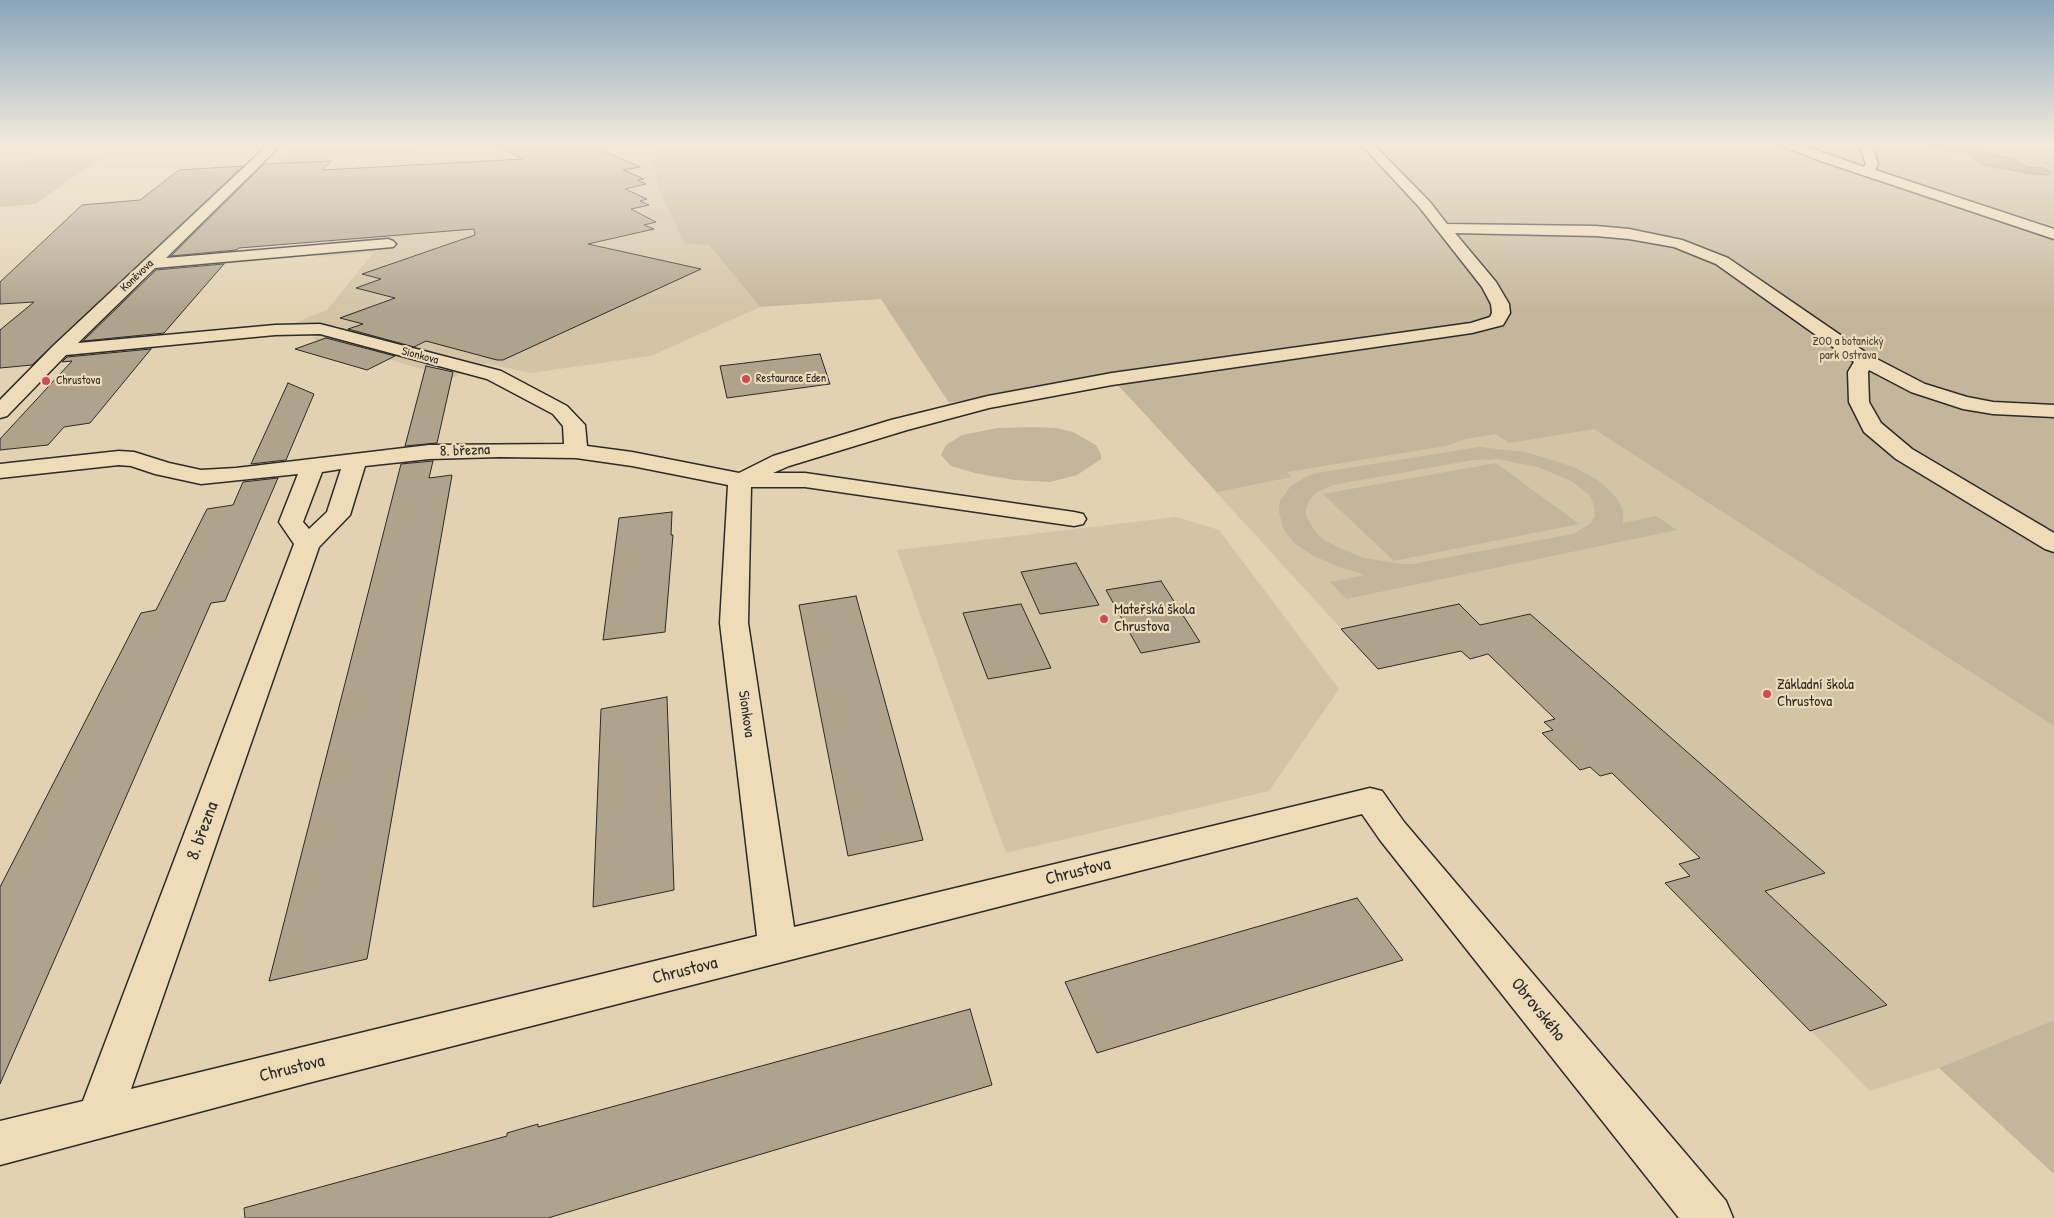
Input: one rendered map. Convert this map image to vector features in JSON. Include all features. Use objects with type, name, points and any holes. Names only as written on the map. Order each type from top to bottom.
[{"type":"street","name":"Koněvova","points":[[0,412],[60,350],[216,200]]},
{"type":"street","points":[[740,480],[781,461],[899,425],[988,402],[1112,379],[1472,328],[1497,321],[1500,313],[1500,304],[1490,286],[1420,200]]},
{"type":"street","points":[[1952,200],[2054,234]]},
{"type":"street","points":[[1443,228],[1612,232],[1653,237],[1677,243],[1722,261],[1864,360],[1918,388],[1962,403],[1993,408],[2054,411]]},
{"type":"street","points":[[149,264],[388,244]]},
{"type":"street","name":"Sionkova","points":[[60,350],[276,330],[320,330],[494,375],[560,410],[574,425],[576,451]]},
{"type":"street","points":[[1864,360],[1858,372],[1858,402],[1872,427],[1904,454],[2054,544]]},
{"type":"street","name":"8. března","points":[[0,471],[119,458],[134,459],[163,469],[201,477],[236,475],[429,452],[500,450],[576,451]]},
{"type":"street","points":[[576,451],[632,459],[740,480],[805,480],[1074,519]]},
{"type":"street","name":"8. března","points":[[99,1118],[307,544],[338,515],[355,461]]},
{"type":"street","points":[[307,544],[291,522],[313,465]]},
{"type":"street","name":"Sionkova","points":[[740,480],[734,623],[778,947]]},
{"type":"street","name":"Chrustova","points":[[0,1143],[1370,800]]},
{"type":"street","name":"Obrovského","points":[[1370,800],[1392,831],[1709,1218]]},
{"type":"shaded area","points":[[360,200],[668,200],[709,245],[760,307],[651,356],[530,373],[486,363],[452,378],[388,359],[367,369],[295,349],[318,340],[311,339],[341,326],[287,326],[327,310],[373,253],[316,257]]},
{"type":"shaded area","name":"Základní škola Chrustova","points":[[1118,385],[1548,399],[2054,726],[2054,1020],[1939,1068],[1870,1091],[1665,883],[1689,876],[1679,864],[1700,857],[1612,773],[1600,776],[1590,767],[1562,752],[1542,733],[1553,730],[1544,722],[1554,718],[1488,654],[1470,659],[1461,651],[1378,669]]},
{"type":"shaded area","name":"Mateřská škola Chrustova","points":[[1176,517],[1219,530],[1339,689],[1269,791],[1006,853],[897,550]]},
{"type":"green space","points":[[0,200],[42,200],[36,204],[0,207]]},
{"type":"green space","name":"ZOO a botanický park Ostrava","points":[[664,200],[2054,200],[2054,726],[1594,429],[1509,443],[1496,434],[1465,439],[1446,446],[1287,472],[1291,477],[1217,492],[1108,374],[949,403],[881,299],[760,307],[709,245],[685,244]]},
{"type":"green space","points":[[998,428],[1056,428],[1073,432],[1096,445],[1101,454],[1101,459],[1077,475],[1050,482],[1014,480],[975,473],[951,466],[941,455],[946,445],[962,435]]},
{"type":"green space","points":[[1479,447],[1525,452],[1574,467],[1599,481],[1616,497],[1623,510],[1623,523],[1656,516],[1677,530],[1346,599],[1330,582],[1365,575],[1314,556],[1295,544],[1283,528],[1279,512],[1280,501],[1291,486],[1317,473]],"holes":[[[1497,459],[1538,467],[1573,482],[1589,495],[1593,502],[1595,516],[1591,523],[1573,534],[1412,564],[1402,564],[1364,558],[1337,547],[1323,539],[1314,530],[1306,516],[1309,500],[1317,492],[1333,485],[1473,460]]]},
{"type":"green space","points":[[1496,463],[1579,524],[1394,561],[1323,494]]},
{"type":"green space","points":[[2054,1020],[2054,1174],[1939,1068]]},
{"type":"building","points":[[140,200],[207,200],[32,365],[0,368],[0,330],[34,302],[0,304],[0,282],[82,205]]},
{"type":"building","points":[[228,200],[644,200],[640,201],[649,205],[631,209],[656,222],[644,225],[654,229],[588,244],[701,269],[503,360],[497,360],[426,341],[414,347],[348,329],[363,324],[340,318],[395,298],[356,288],[381,279],[362,274],[475,235],[474,229],[239,248],[236,250],[171,256]]},
{"type":"building","points":[[224,264],[164,333],[83,341],[156,270]]},
{"type":"building","points":[[326,338],[395,356],[367,370],[295,349]]},
{"type":"building","points":[[151,349],[90,423],[64,427],[48,445],[0,450],[0,439],[72,361],[62,362],[67,357]]},
{"type":"building","points":[[820,354],[830,384],[727,398],[720,366]]},
{"type":"building","points":[[426,366],[453,372],[437,443],[405,446]]},
{"type":"building","points":[[288,383],[314,394],[286,460],[251,464]]},
{"type":"building","points":[[433,461],[429,478],[452,475],[367,959],[269,981],[401,464]]},
{"type":"building","points":[[278,478],[225,601],[211,603],[0,1084],[0,887],[141,613],[156,610],[207,509],[233,505],[243,482]]},
{"type":"building","points":[[672,512],[671,535],[673,535],[665,632],[603,640],[619,518]]},
{"type":"building","points":[[1076,563],[1099,605],[1040,614],[1021,572]]},
{"type":"building","points":[[1161,581],[1200,642],[1141,653],[1106,590]]},
{"type":"building","points":[[856,596],[923,840],[848,856],[799,605]]},
{"type":"building","points":[[1021,604],[1051,668],[988,679],[963,613]]},
{"type":"building","points":[[1459,604],[1480,625],[1530,614],[1825,873],[1765,891],[1887,1005],[1810,1031],[1665,883],[1690,876],[1679,864],[1700,858],[1612,773],[1600,776],[1590,767],[1580,770],[1542,733],[1553,730],[1544,722],[1555,719],[1488,654],[1470,659],[1461,651],[1378,669],[1341,629]]},
{"type":"building","points":[[667,697],[674,890],[593,907],[601,709]]},
{"type":"building","points":[[1357,898],[1403,960],[1097,1053],[1065,982]]},
{"type":"building","points":[[970,1009],[992,1085],[548,1218],[245,1218],[244,1208],[507,1136],[507,1133],[538,1124],[538,1127]]},
{"type":"place","name":"Restaurace Eden","points":[[746,379]]},
{"type":"place","name":"Chrustova","points":[[46,381]]},
{"type":"place","name":"Mateřská škola Chrustova","points":[[1104,619]]},
{"type":"place","name":"Základní škola Chrustova","points":[[1767,694]]}]
